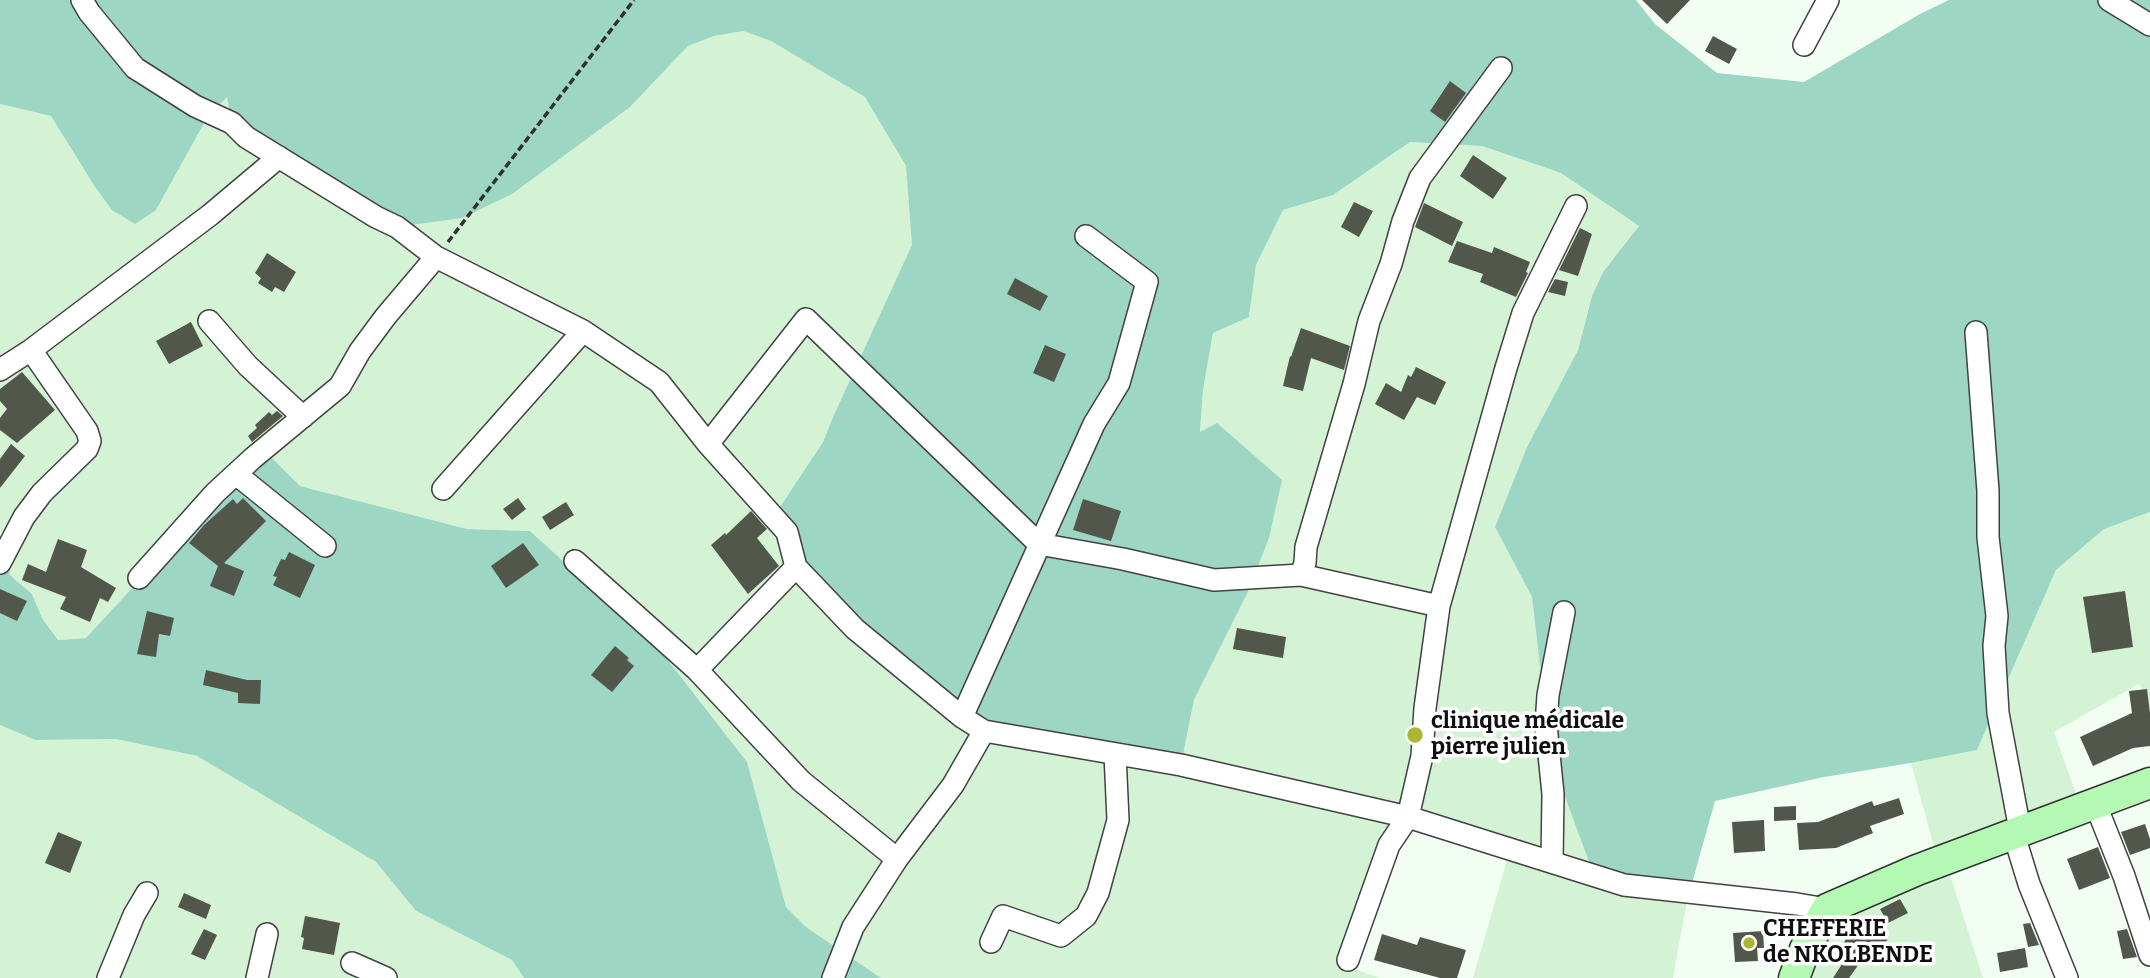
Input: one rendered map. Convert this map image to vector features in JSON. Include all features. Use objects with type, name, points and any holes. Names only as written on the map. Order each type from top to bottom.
[{"type":"street","points":[[82,0],[135,68],[195,106],[232,123],[246,137],[376,217],[397,227],[436,257],[583,331],[659,382],[708,444],[787,532],[796,567],[855,629],[962,718],[984,731],[1200,769],[1408,817],[1624,885],[1827,909],[1917,870],[2150,783]]},
{"type":"street","points":[[1804,45],[1828,0]]},
{"type":"street","points":[[2109,0],[2150,25]]},
{"type":"street","points":[[1301,575],[1306,563],[1306,547],[1354,384],[1369,321],[1391,264],[1403,221],[1420,178],[1500,68]]},
{"type":"street","points":[[0,370],[31,350],[210,215],[279,158]]},
{"type":"street","points":[[1348,960],[1389,845],[1408,817],[1422,756],[1425,708],[1439,606],[1523,313],[1576,206]]},
{"type":"street","points":[[962,718],[1094,424],[1119,383],[1146,282],[1086,236]]},
{"type":"street","points":[[139,578],[215,493],[340,386],[360,351],[436,257]]},
{"type":"street","points":[[708,444],[806,319],[1039,544],[1123,559],[1214,580],[1301,575],[1439,606]]},
{"type":"street","points":[[209,321],[248,366],[303,417]]},
{"type":"street","points":[[443,489],[583,331]]},
{"type":"street","points":[[1976,331],[1988,491],[1988,537],[1997,615],[1994,646],[1998,713],[2017,832],[2029,884],[2067,978]]},
{"type":"street","points":[[0,563],[24,517],[42,493],[88,450],[90,441],[87,431],[31,350]]},
{"type":"street","points":[[236,474],[325,546]]},
{"type":"street","points":[[575,561],[697,670],[801,781],[897,859]]},
{"type":"street","points":[[697,670],[796,567]]},
{"type":"street","points":[[1552,862],[1553,794],[1546,725],[1548,695],[1564,612]]},
{"type":"street","points":[[833,978],[853,927],[897,859],[953,785],[984,731]]},
{"type":"street","points":[[991,942],[1003,916],[1061,936],[1086,916],[1098,893],[1118,820],[1115,754]]},
{"type":"street","points":[[2095,803],[2124,876],[2150,955]]},
{"type":"street","points":[[108,978],[146,893]]},
{"type":"street","points":[[1794,978],[1805,949],[1827,909]]},
{"type":"street","points":[[257,978],[267,934]]},
{"type":"street","points":[[352,963],[386,978]]},
{"type":"path","points":[[436,257],[634,0]]},
{"type":"green space","points":[[0,0],[1636,0],[1655,24],[1717,73],[1804,82],[1949,0],[2150,0],[2150,512],[2104,529],[2056,570],[1977,750],[1824,777],[1715,801],[1687,901],[1597,883],[1561,786],[1546,717],[1532,597],[1495,527],[1527,447],[1578,350],[1592,296],[1603,272],[1639,226],[1561,173],[1482,146],[1410,142],[1333,195],[1283,210],[1256,265],[1249,317],[1213,333],[1203,390],[1200,432],[1217,423],[1282,480],[1269,538],[1248,592],[1194,700],[1181,765],[1018,743],[928,697],[803,560],[780,507],[823,442],[912,245],[906,166],[865,97],[771,41],[743,31],[714,36],[688,46],[630,107],[512,194],[462,218],[397,227],[232,123],[227,97],[208,116],[156,210],[135,224],[112,210],[51,116],[0,104]]},
{"type":"green space","points":[[743,31],[771,41],[865,96],[906,166],[913,245],[823,442],[780,507],[1184,751],[1194,700],[1248,592],[1269,538],[1200,433],[1203,390],[1213,333],[1249,317],[1256,265],[1283,210],[1333,195],[1410,142],[1482,146],[1561,173],[1639,226],[1603,272],[1592,296],[1578,350],[1527,447],[1495,527],[1532,597],[1546,717],[1687,901],[1673,978],[1473,978],[1509,853],[1389,821],[1357,970],[1380,978],[881,978],[806,927],[786,907],[746,762],[530,531],[467,529],[300,486],[262,448],[87,638],[58,640],[42,618],[32,594],[11,576],[0,555],[7,530],[0,532],[0,104],[51,116],[112,210],[156,210],[208,116],[227,96],[630,107],[688,46],[714,36]]},
{"type":"green space","points":[[262,448],[300,486],[467,529],[530,531],[659,649],[747,762],[786,907],[806,927],[881,978],[524,978],[512,960],[416,911],[376,862],[197,756],[116,739],[35,740],[0,725],[0,555],[11,576],[32,594],[42,618],[58,640],[86,638]]},
{"type":"green space","points":[[2150,512],[2150,707],[2139,684],[2054,732],[2081,808],[1946,862],[1983,978],[1789,978],[1830,915],[1939,865],[1911,763],[1977,750],[2056,570],[2104,529]]},
{"type":"green space","points":[[0,725],[35,740],[116,739],[197,756],[376,862],[416,911],[512,960],[524,978],[0,978]]},
{"type":"building","points":[[1642,0],[1690,0],[1667,24]]},
{"type":"building","points":[[1713,36],[1737,49],[1729,64],[1705,51]]},
{"type":"building","points":[[1450,81],[1466,93],[1445,122],[1430,111]]},
{"type":"building","points":[[1473,155],[1507,178],[1493,199],[1460,176]]},
{"type":"building","points":[[1354,202],[1373,211],[1359,237],[1341,227]]},
{"type":"building","points":[[1424,203],[1463,222],[1452,246],[1415,227]]},
{"type":"building","points":[[1580,228],[1592,234],[1578,276],[1559,270]]},
{"type":"building","points":[[1457,241],[1492,253],[1494,247],[1530,262],[1526,272],[1528,273],[1516,297],[1480,282],[1483,274],[1448,262]]},
{"type":"building","points":[[267,253],[296,272],[284,292],[275,287],[272,292],[258,283],[261,278],[255,273]]},
{"type":"building","points":[[1015,278],[1048,296],[1040,311],[1007,294]]},
{"type":"building","points":[[1555,279],[1568,282],[1565,296],[1548,292]]},
{"type":"building","points":[[191,322],[203,346],[169,364],[156,341]]},
{"type":"building","points":[[1301,328],[1350,346],[1344,370],[1311,358],[1303,391],[1283,386],[1290,356]]},
{"type":"building","points":[[1045,345],[1066,354],[1054,382],[1033,373]]},
{"type":"building","points":[[1416,367],[1446,382],[1435,405],[1417,397],[1404,420],[1375,404],[1386,383],[1401,392],[1408,375],[1411,377]]},
{"type":"building","points":[[22,372],[55,410],[17,443],[0,430],[0,418],[7,409],[0,401],[0,389]]},
{"type":"building","points":[[277,411],[283,416],[252,442],[248,436],[257,428],[255,425],[269,412],[272,415]]},
{"type":"building","points":[[11,444],[25,456],[0,488],[0,459]]},
{"type":"building","points":[[243,498],[266,521],[224,563],[244,571],[234,596],[210,586],[218,566],[189,543],[204,525],[233,499],[237,504]]},
{"type":"building","points":[[518,498],[526,509],[512,520],[503,509]]},
{"type":"building","points":[[1083,499],[1121,511],[1111,541],[1073,530]]},
{"type":"building","points":[[566,502],[574,515],[550,530],[542,517]]},
{"type":"building","points":[[751,511],[767,529],[757,538],[779,566],[748,594],[711,545]]},
{"type":"building","points":[[58,539],[87,550],[81,567],[116,588],[108,602],[100,598],[90,622],[60,609],[66,597],[22,580],[28,564],[46,572]]},
{"type":"building","points":[[523,543],[539,565],[506,588],[491,566]]},
{"type":"building","points":[[289,552],[315,565],[300,598],[273,585],[277,577],[273,576],[281,559],[285,560]]},
{"type":"building","points":[[0,589],[27,601],[17,621],[0,613]]},
{"type":"building","points":[[2125,591],[2133,647],[2092,653],[2083,597]]},
{"type":"building","points":[[147,611],[174,618],[170,636],[159,634],[156,657],[137,654]]},
{"type":"building","points":[[1237,628],[1286,637],[1283,658],[1233,649]]},
{"type":"building","points":[[615,646],[634,666],[612,692],[591,675]]},
{"type":"building","points":[[206,670],[247,680],[261,680],[260,704],[238,703],[238,693],[203,685]]},
{"type":"building","points":[[2147,689],[2150,746],[2133,748],[2093,766],[2080,737],[2132,713],[2129,691]]},
{"type":"building","points":[[1899,798],[1904,814],[1870,826],[1873,833],[1836,848],[1799,850],[1797,823],[1818,822],[1872,801],[1874,806]]},
{"type":"building","points":[[1796,806],[1796,820],[1774,821],[1774,807]]},
{"type":"building","points":[[1764,820],[1765,851],[1734,853],[1732,822]]},
{"type":"building","points":[[2145,824],[2150,848],[2130,855],[2121,832]]},
{"type":"building","points":[[58,832],[82,842],[70,873],[45,863]]},
{"type":"building","points":[[2098,847],[2110,878],[2079,890],[2067,859]]},
{"type":"building","points":[[184,893],[211,905],[206,919],[178,907]]},
{"type":"building","points":[[1900,899],[1908,913],[1888,923],[1880,909]]},
{"type":"building","points":[[305,916],[340,923],[334,955],[302,949]]},
{"type":"building","points":[[2030,923],[2039,945],[2028,947],[2023,924]]},
{"type":"building","points":[[1852,924],[1888,940],[1869,950],[1849,978],[1833,978],[1853,947],[1844,943]]},
{"type":"building","points":[[204,929],[217,935],[205,960],[191,954]]},
{"type":"building","points":[[2127,929],[2137,957],[2123,959],[2117,931]]},
{"type":"building","points":[[1763,931],[1764,948],[1757,948],[1758,961],[1735,962],[1733,933]]},
{"type":"building","points":[[1382,934],[1417,945],[1420,937],[1466,950],[1457,978],[1440,978],[1374,960]]},
{"type":"building","points":[[2025,948],[2028,967],[2000,972],[1997,953]]},
{"type":"place","name":"clinique médicale pierre julien","points":[[1415,735]]},
{"type":"place","name":"CHEFFERIE de NKOLBENDE","points":[[1749,943]]}]
